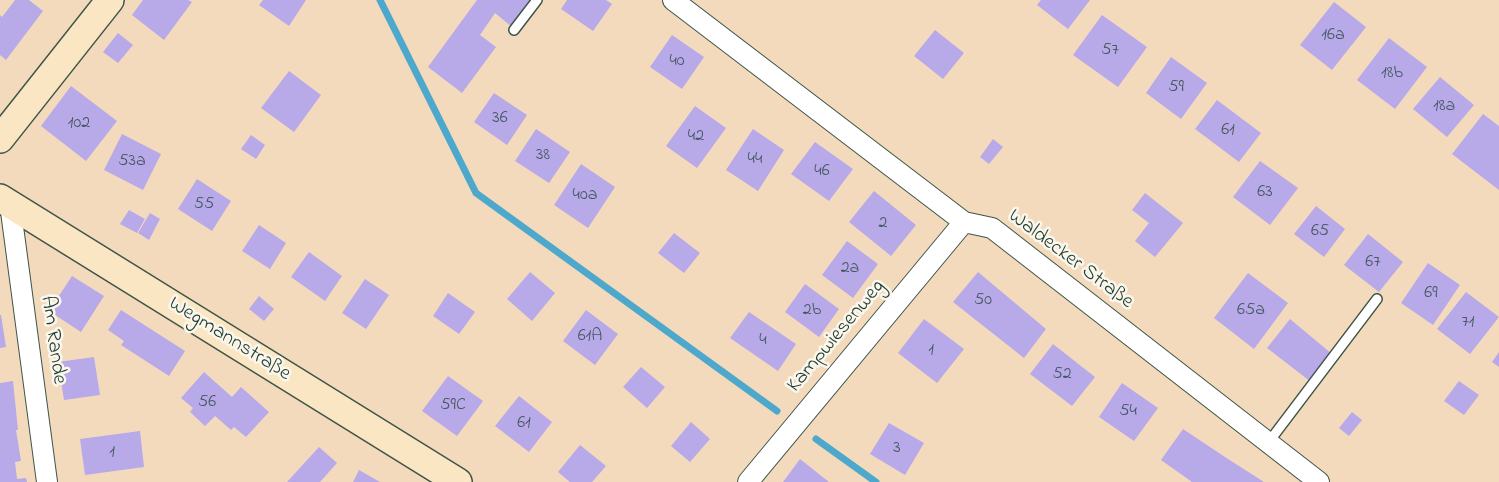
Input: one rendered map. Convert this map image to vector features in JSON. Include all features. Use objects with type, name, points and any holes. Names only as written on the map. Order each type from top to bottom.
[{"type":"street","points":[[0,139],[110,0]]},
{"type":"street","name":"Waldecker Straße","points":[[673,0],[964,222],[992,228],[1319,482]]},
{"type":"street","name":"Am Rande","points":[[5,201],[47,482]]},
{"type":"street","name":"Wegmannstraße","points":[[5,201],[458,482]]},
{"type":"street","name":"Kampwiesenweg","points":[[748,482],[964,222]]},
{"type":"lane","points":[[514,30],[537,0]]},
{"type":"lane","points":[[1268,443],[1377,299]]},
{"type":"building","points":[[15,0],[29,0],[43,11],[6,60],[0,55],[0,15],[2,17]]},
{"type":"building","points":[[143,0],[188,0],[192,2],[164,40],[132,15]]},
{"type":"building","points":[[263,0],[306,0],[289,26],[259,5]]},
{"type":"building","points":[[477,0],[533,0],[512,27],[495,13],[480,35],[496,47],[462,93],[428,67]]},
{"type":"building","points":[[567,0],[606,0],[612,4],[593,31],[561,9]]},
{"type":"building","points":[[1041,0],[1090,0],[1068,29],[1037,5]]},
{"type":"building","points":[[1334,2],[1366,27],[1332,70],[1300,45]]},
{"type":"building","points":[[1102,15],[1147,47],[1118,87],[1073,55]]},
{"type":"building","points":[[935,30],[964,53],[943,79],[914,56]]},
{"type":"building","points":[[118,33],[133,45],[118,63],[103,52]]},
{"type":"building","points":[[672,35],[704,57],[682,89],[650,67]]},
{"type":"building","points":[[1389,38],[1427,67],[1395,109],[1357,80]]},
{"type":"building","points":[[1171,57],[1207,83],[1181,119],[1146,93]]},
{"type":"building","points":[[289,71],[321,95],[294,132],[261,108]]},
{"type":"building","points":[[1440,77],[1474,105],[1447,137],[1413,109]]},
{"type":"building","points":[[71,86],[117,121],[86,161],[41,126]]},
{"type":"building","points":[[494,93],[527,115],[507,145],[474,122]]},
{"type":"building","points":[[1217,100],[1261,133],[1239,162],[1195,129]]},
{"type":"building","points":[[695,106],[726,128],[697,168],[666,146]]},
{"type":"building","points":[[1483,114],[1499,126],[1499,190],[1452,154]]},
{"type":"building","points":[[536,129],[570,152],[549,183],[515,161]]},
{"type":"building","points":[[753,129],[784,150],[758,191],[726,170]]},
{"type":"building","points":[[122,134],[161,154],[143,190],[104,170]]},
{"type":"building","points":[[251,135],[265,145],[256,159],[241,149]]},
{"type":"building","points":[[993,139],[1003,147],[989,164],[980,157]]},
{"type":"building","points":[[815,142],[853,169],[829,201],[791,174]]},
{"type":"building","points":[[1260,161],[1298,188],[1270,225],[1233,197]]},
{"type":"building","points":[[581,164],[615,187],[588,228],[554,205]]},
{"type":"building","points":[[197,179],[231,201],[212,231],[178,209]]},
{"type":"building","points":[[874,191],[916,225],[891,256],[849,222]]},
{"type":"building","points":[[1145,193],[1183,223],[1155,257],[1135,241],[1149,223],[1132,210]]},
{"type":"building","points":[[1316,206],[1345,229],[1324,257],[1294,234]]},
{"type":"building","points":[[129,210],[145,219],[137,233],[120,224]]},
{"type":"building","points":[[150,213],[160,219],[149,240],[138,233]]},
{"type":"building","points":[[259,225],[286,243],[270,269],[242,251]]},
{"type":"building","points":[[674,233],[700,253],[684,273],[658,253]]},
{"type":"building","points":[[1368,234],[1403,262],[1379,292],[1344,265]]},
{"type":"building","points":[[847,241],[878,264],[853,298],[822,275]]},
{"type":"building","points":[[309,252],[342,276],[325,301],[291,277]]},
{"type":"building","points":[[1428,263],[1460,285],[1433,325],[1401,303]]},
{"type":"building","points":[[530,272],[555,293],[532,321],[507,299]]},
{"type":"building","points":[[978,272],[1046,329],[1024,358],[953,302]]},
{"type":"building","points":[[1248,273],[1288,303],[1254,349],[1214,318]]},
{"type":"building","points":[[72,276],[104,296],[81,332],[49,311]]},
{"type":"building","points":[[365,279],[389,295],[366,329],[342,313]]},
{"type":"building","points":[[805,284],[839,309],[819,337],[785,312]]},
{"type":"building","points":[[1466,292],[1499,317],[1470,354],[1437,329]]},
{"type":"building","points":[[448,293],[475,312],[459,334],[433,316]]},
{"type":"building","points":[[259,296],[274,309],[264,321],[249,309]]},
{"type":"building","points":[[121,310],[185,351],[169,376],[121,345],[124,341],[108,330]]},
{"type":"building","points":[[586,310],[618,334],[595,365],[563,341]]},
{"type":"building","points":[[749,312],[796,344],[778,371],[730,338]]},
{"type":"building","points":[[0,315],[6,347],[0,348]]},
{"type":"building","points":[[924,319],[964,349],[937,383],[898,353]]},
{"type":"building","points":[[1290,319],[1332,354],[1311,382],[1267,348]]},
{"type":"building","points":[[1053,344],[1095,377],[1072,406],[1030,374]]},
{"type":"building","points":[[1499,352],[1499,367],[1492,362]]},
{"type":"building","points":[[94,357],[100,395],[64,400],[58,362]]},
{"type":"building","points":[[641,367],[665,387],[647,408],[623,387]]},
{"type":"building","points":[[204,372],[232,397],[241,387],[269,412],[246,437],[234,427],[231,430],[215,416],[205,426],[190,412],[193,408],[181,398]]},
{"type":"building","points":[[448,376],[483,401],[457,436],[422,411]]},
{"type":"building","points":[[13,381],[18,430],[16,430],[21,461],[15,462],[17,479],[26,478],[27,482],[0,482],[0,383]]},
{"type":"building","points":[[1459,381],[1479,395],[1464,415],[1444,401]]},
{"type":"building","points":[[1122,383],[1158,408],[1134,441],[1099,417]]},
{"type":"building","points":[[519,396],[552,422],[529,452],[495,426]]},
{"type":"building","points":[[1352,412],[1362,420],[1349,436],[1339,428]]},
{"type":"building","points":[[691,422],[710,439],[690,462],[671,446]]},
{"type":"building","points":[[889,423],[924,443],[905,475],[870,454]]},
{"type":"building","points":[[1183,429],[1264,482],[1192,482],[1161,460]]},
{"type":"building","points":[[140,431],[144,467],[85,475],[80,439]]},
{"type":"building","points":[[580,445],[606,466],[592,482],[570,482],[558,472]]},
{"type":"building","points":[[319,447],[337,463],[320,482],[287,482]]},
{"type":"building","points":[[800,459],[829,482],[783,482]]},
{"type":"building","points":[[359,470],[380,482],[353,482]]},
{"type":"waterway","points":[[380,0],[476,193],[777,411]]},
{"type":"waterway","points":[[816,439],[876,482]]}]
